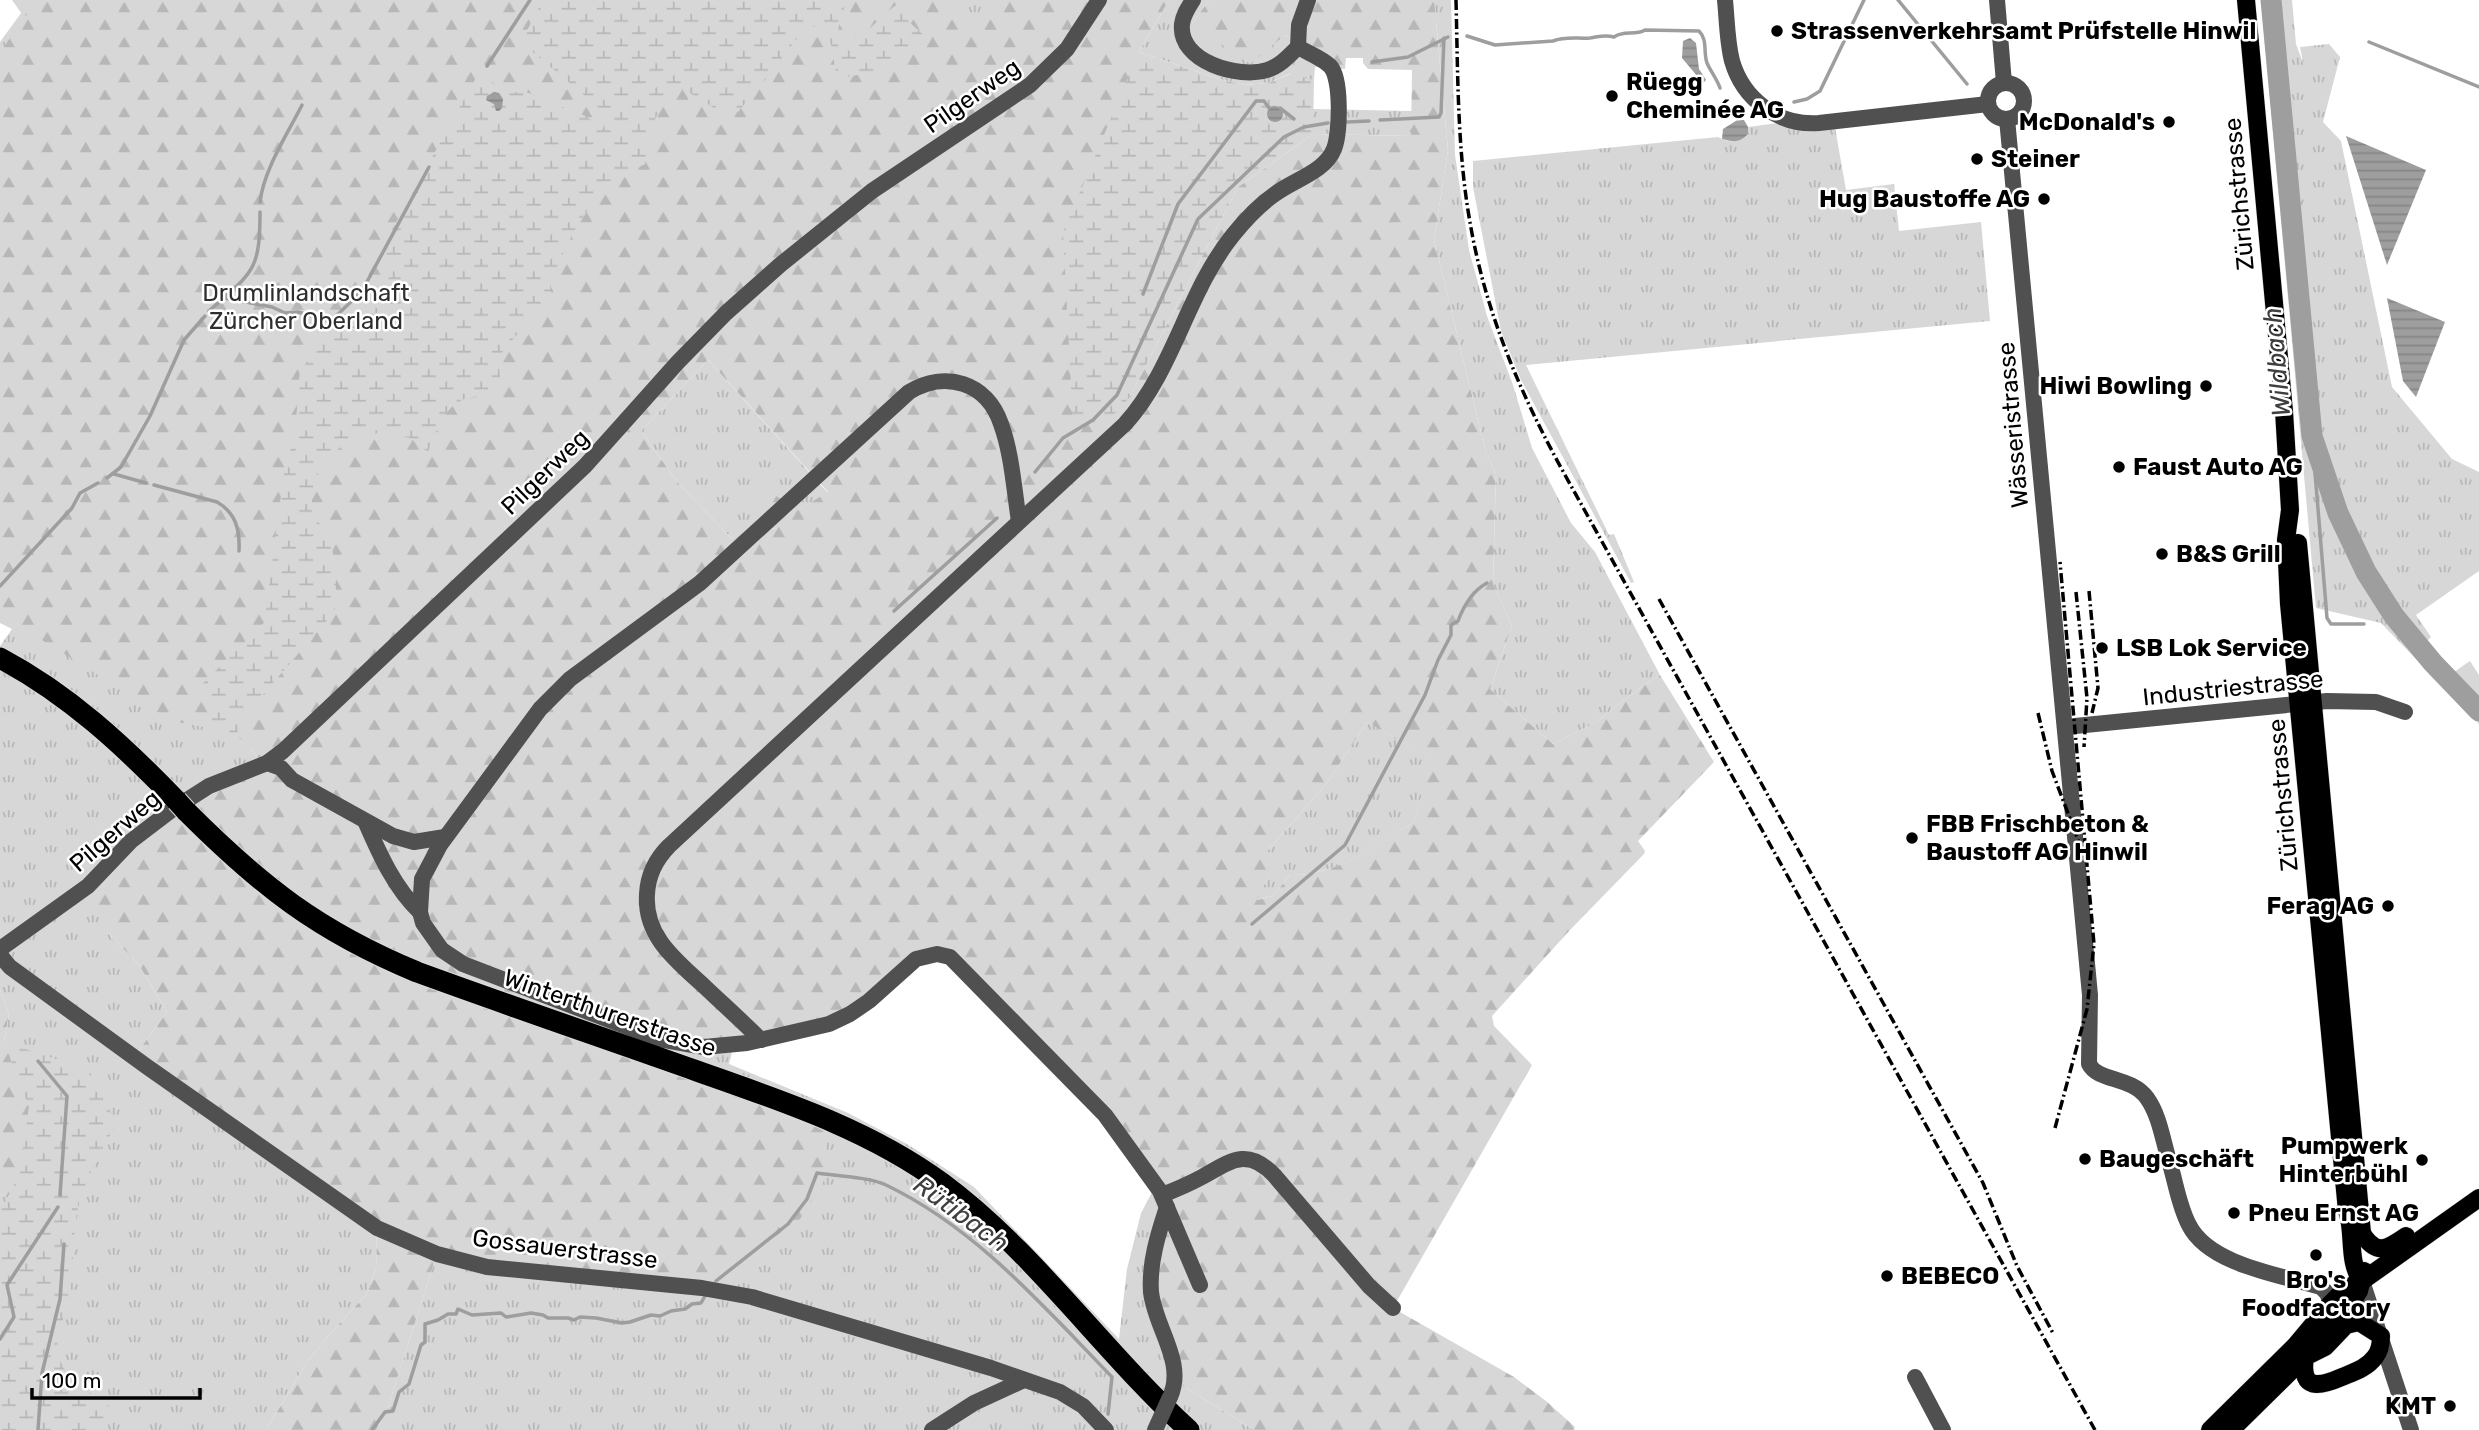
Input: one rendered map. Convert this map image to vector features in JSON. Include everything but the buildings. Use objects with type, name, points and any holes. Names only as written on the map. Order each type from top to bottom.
[{"type":"highway","name":"Winterthurerstrasse","points":[[0,658],[48,686],[92,719],[267,887],[300,912],[354,944],[439,980],[828,1119],[907,1159],[945,1185],[997,1231],[1189,1430]]},
{"type":"main road","name":"Zürichstrasse","points":[[2246,0],[2284,411],[2290,510],[2286,540],[2289,604],[2306,703],[2361,1232],[2364,1265],[2362,1281]]},
{"type":"main road","name":"Zürichstrasse","points":[[2306,703],[2347,1210],[2355,1270],[2362,1281]]},
{"type":"main road","points":[[2210,1430],[2277,1365],[2347,1288],[2362,1281],[2479,1198]]},
{"type":"main road","points":[[2331,1303],[2345,1256],[2347,1210]]},
{"type":"main road","points":[[2361,1232],[2371,1245],[2384,1249],[2428,1222],[2453,1215]]},
{"type":"main road","points":[[2231,1430],[2305,1357],[2351,1303],[2362,1281]]},
{"type":"main road","points":[[2352,1322],[2365,1324],[2381,1336],[2377,1355],[2364,1367],[2321,1386],[2311,1383],[2306,1377],[2305,1357],[2325,1347],[2341,1329],[2352,1322]]},
{"type":"street","name":"Pilgerweg","points":[[0,948],[88,886],[131,841],[173,809],[209,786],[267,763],[298,738],[585,466],[726,313],[780,265],[872,191],[1030,85],[1067,49],[1099,0]]},
{"type":"street","points":[[1194,0],[1182,20],[1182,32],[1191,49],[1211,63],[1234,70],[1262,71],[1278,65],[1298,47],[1299,25],[1308,0]]},
{"type":"street","points":[[1725,0],[1730,53],[1740,80],[1759,104],[1778,116],[1793,121],[1819,123],[1989,104]]},
{"type":"street","points":[[1997,0],[2004,83]]},
{"type":"street","points":[[761,1040],[669,953],[654,934],[646,906],[647,889],[654,866],[669,846],[1139,409],[1216,260],[1239,228],[1276,193],[1321,165],[1333,152],[1337,126],[1338,84],[1335,74],[1327,63],[1298,47]]},
{"type":"street","points":[[2004,83],[2018,88],[2024,100],[2020,113],[2007,119],[1994,115],[1989,104],[1991,92],[2004,83]]},
{"type":"street","name":"Wässeristrasse","points":[[2007,119],[2090,995],[2087,1055],[2090,1067],[2095,1072],[2133,1084],[2148,1100],[2157,1119],[2188,1223],[2206,1247],[2230,1260],[2321,1287],[2328,1293],[2331,1303]]},
{"type":"street","points":[[420,912],[422,879],[430,861],[445,837],[554,694],[577,673],[700,583],[914,389],[935,381],[954,380],[974,388],[990,402],[1004,433],[1019,521]]},
{"type":"street","name":"Industriestrasse","points":[[2065,727],[2306,703],[2368,701],[2405,712]]},
{"type":"street","points":[[267,763],[281,768],[292,780],[393,836],[408,841],[445,837]]},
{"type":"street","points":[[366,823],[394,878],[420,912],[430,936],[456,961],[659,1039],[704,1047],[761,1040],[818,1028],[839,1020],[869,1001],[916,959],[931,954],[946,956],[959,964],[1092,1099],[1165,1201],[1200,1286]]},
{"type":"street","name":"Gossauerstrasse","points":[[0,956],[10,967],[140,1062],[377,1228],[437,1254],[487,1267],[702,1288],[752,1297],[1060,1392],[1083,1406],[1106,1430]]},
{"type":"street","points":[[1155,1430],[1175,1381],[1175,1368],[1157,1319],[1151,1281],[1165,1201],[1228,1161],[1243,1158],[1260,1163],[1269,1170],[1369,1286],[1393,1308]]},
{"type":"street","name":"Zürichstrasse","points":[[2362,1281],[2411,1430]]},
{"type":"street","points":[[1914,1377],[1943,1430]]},
{"type":"street","points":[[932,1430],[974,1403],[1024,1380]]},
{"type":"green space","points":[[12,0],[44,0],[24,17]]},
{"type":"green space","name":"Drumlinlandschaft Zürcher Oberland","points":[[18,0],[1163,0],[892,185],[250,749],[269,769],[104,929],[139,965],[167,1012],[134,1057],[377,1228],[376,1269],[367,1294],[307,1362],[266,1430],[0,1430],[0,1195],[9,1198],[4,1042],[9,1013],[0,990],[0,646],[12,629],[0,623],[0,42],[24,9]]},
{"type":"green space","points":[[44,0],[543,0],[521,42],[611,117],[603,128],[585,116],[523,91],[512,93],[478,74],[379,297],[325,338],[300,371],[295,435],[285,467],[264,623],[201,686],[216,707],[209,728],[172,721],[0,614],[0,53],[24,17]]},
{"type":"green space","points":[[543,0],[840,0],[843,7],[838,42],[858,37],[905,0],[909,22],[926,37],[870,73],[837,78],[831,44],[820,25],[804,30],[738,112],[714,108],[674,83],[651,130],[645,164],[617,177],[589,208],[573,233],[550,281],[552,300],[526,324],[499,356],[500,380],[493,398],[478,396],[457,403],[443,418],[428,452],[410,438],[381,432],[352,440],[333,452],[314,480],[311,509],[332,545],[336,583],[335,611],[254,705],[236,734],[209,728],[216,707],[200,686],[264,623],[285,467],[295,435],[300,371],[325,338],[379,297],[391,274],[383,246],[478,74],[512,93],[523,91],[585,116],[603,128],[610,117],[521,42]]},
{"type":"green space","points":[[840,0],[903,0],[865,33],[847,41],[837,42],[837,25],[844,10]]},
{"type":"green space","points":[[905,0],[950,0],[964,14],[981,19],[995,19],[1003,0],[1169,0],[1139,52],[1129,398],[1238,187],[1313,134],[1411,136],[1412,70],[1368,69],[1363,58],[1346,58],[1345,69],[1285,35],[1250,64],[1192,24],[1209,0],[1434,0],[1448,150],[1434,240],[1486,453],[1496,474],[1493,584],[1512,626],[1490,689],[1553,744],[1595,723],[1660,675],[1714,762],[1638,841],[1645,851],[1644,854],[1492,1016],[1494,1026],[1532,1065],[1393,1308],[1514,1377],[1546,1401],[1575,1427],[1574,1430],[1254,1430],[1175,1381],[1153,1301],[1167,1207],[1116,1130],[937,954],[829,1024],[683,1045],[676,1063],[828,1119],[825,1179],[800,1219],[702,1288],[437,1254],[388,1407],[376,1430],[266,1430],[307,1362],[367,1294],[376,1269],[377,1228],[134,1057],[167,1012],[139,965],[104,929],[88,886],[173,809],[268,768],[236,734],[254,705],[332,545],[311,509],[314,480],[333,452],[352,440],[381,432],[410,438],[457,401],[481,395],[500,380],[499,356],[526,324],[552,300],[550,282],[573,233],[589,208],[617,177],[645,164],[651,130],[675,82],[714,108],[761,85],[804,30],[820,25],[831,44],[837,78],[870,73],[926,37],[909,22]],"holes":[[[708,360],[828,492],[798,510],[767,490],[755,499],[776,528],[731,538],[678,483],[641,431]],[[1367,722],[1431,760],[1414,822],[1370,850],[1339,865],[1323,871],[1290,875],[1273,896],[1257,900],[1268,877],[1268,850],[1327,783]]]},
{"type":"green space","points":[[1169,0],[1209,0],[1192,24],[1285,35],[1345,69],[1315,67],[1312,81],[1289,74],[1268,83],[1245,85],[1139,52]]},
{"type":"green space","points":[[1314,0],[1451,0],[1455,155],[1469,250],[1487,316],[1513,385],[1532,448],[1571,523],[1595,552],[1660,675],[1595,723],[1553,744],[1490,689],[1512,626],[1493,584],[1496,474],[1486,453],[1434,240],[1448,150],[1436,21]]},
{"type":"green space","points":[[2261,0],[2292,0],[2296,44],[2303,63],[2300,47],[2329,44],[2340,57],[2323,122],[2341,141],[2392,387],[2452,459],[2479,472],[2479,571],[2416,615],[2431,637],[2425,643],[2454,672],[2470,661],[2479,675],[2479,724],[2381,623],[2316,608]]},
{"type":"green space","points":[[1139,52],[1245,85],[1268,83],[1290,74],[1314,80],[1313,134],[1238,187],[1129,398],[1108,421],[1073,424],[1063,232]]},
{"type":"green space","points":[[1313,109],[1412,111],[1411,136],[1313,134]]},
{"type":"green space","points":[[1793,121],[1834,122],[1846,190],[1894,184],[1899,231],[1981,222],[1990,321],[1526,365],[1609,535],[1614,534],[1634,582],[1631,583],[1521,380],[1501,331],[1473,187],[1473,161],[1718,137],[1734,141],[1748,134],[1748,127]]},
{"type":"green space","points":[[708,360],[828,493],[798,510],[776,528],[731,538],[678,483],[641,431]]},
{"type":"green space","points":[[1367,722],[1432,760],[1414,822],[1371,850],[1340,865],[1324,871],[1290,875],[1273,896],[1256,900],[1268,877],[1268,850],[1327,783]]},
{"type":"green space","points":[[0,990],[9,1013],[4,1042],[29,1107],[20,1174],[8,1198],[0,1195]]},
{"type":"green space","points":[[4,1042],[89,1070],[116,1124],[93,1167],[80,1201],[74,1233],[70,1294],[58,1342],[59,1357],[67,1373],[113,1409],[96,1430],[0,1430],[0,1211],[20,1174],[29,1107]]},
{"type":"green space","points":[[734,1044],[729,1064],[848,1113],[907,1144],[974,1187],[1119,1339],[1127,1269],[1141,1213],[1156,1185],[1162,1195],[1175,1381],[1254,1430],[376,1430],[388,1407],[437,1254],[676,1064],[683,1045]]},
{"type":"shaded area","points":[[1690,38],[1696,43],[1699,69],[1706,80],[1703,83],[1682,58],[1683,41]]},
{"type":"shaded area","points":[[494,92],[499,93],[503,99],[499,111],[496,111],[494,104],[486,100],[487,96]]},
{"type":"shaded area","points":[[1275,106],[1281,108],[1281,120],[1275,122],[1269,120],[1267,114],[1269,108]]},
{"type":"shaded area","points":[[1739,119],[1744,120],[1748,134],[1736,141],[1722,139],[1723,129]]},
{"type":"shaded area","points":[[2346,136],[2426,170],[2387,265]]},
{"type":"shaded area","points":[[2387,298],[2445,322],[2416,397],[2403,381]]},
{"type":"waterway","points":[[487,66],[530,0]]},
{"type":"waterway","points":[[1794,102],[1807,99],[1820,91],[1864,0]]},
{"type":"waterway","points":[[1898,0],[1967,84]]},
{"type":"waterway","name":"Wildbach","points":[[2271,0],[2312,436],[2338,513],[2366,572],[2394,616],[2433,663],[2479,711]]},
{"type":"waterway","points":[[1467,36],[1495,45],[1567,38],[1614,37],[1645,30],[1699,31],[1703,38],[1707,63],[1720,88]]},
{"type":"waterway","points":[[1372,62],[1408,57],[1448,37]]},
{"type":"waterway","points":[[1380,120],[1439,117],[1444,38]]},
{"type":"waterway","points":[[2369,42],[2479,87]]},
{"type":"waterway","points":[[1143,294],[1178,204],[1256,101],[1264,101],[1269,108]]},
{"type":"waterway","points":[[260,202],[271,165],[302,105]]},
{"type":"waterway","points":[[1280,108],[1294,119]]},
{"type":"waterway","points":[[1347,122],[1369,121]]},
{"type":"waterway","points":[[1035,472],[1063,438],[1093,420],[1117,395],[1198,219],[1284,137],[1304,127],[1328,123]]},
{"type":"waterway","points":[[224,298],[331,321],[362,291],[429,167]]},
{"type":"waterway","points":[[209,311],[251,270],[258,248],[260,212]]},
{"type":"waterway","points":[[107,478],[121,467],[150,416],[184,340],[205,316]]},
{"type":"waterway","points":[[2312,436],[2327,618],[2331,624],[2364,624]]},
{"type":"waterway","points":[[114,474],[146,483]]},
{"type":"waterway","points":[[0,586],[72,508],[80,493],[98,483]]},
{"type":"waterway","points":[[154,485],[223,506],[236,523],[239,551]]},
{"type":"waterway","points":[[894,611],[997,518]]},
{"type":"waterway","points":[[1252,924],[1345,845],[1425,695],[1451,635],[1451,625],[1458,621],[1473,594],[1487,583]]},
{"type":"waterway","points":[[38,1061],[67,1096],[60,1195]]},
{"type":"waterway","name":"Rütibach","points":[[716,1281],[788,1224],[807,1199],[817,1173],[879,1182],[950,1223],[1034,1297],[1112,1377],[1108,1414]]},
{"type":"waterway","points":[[0,1339],[14,1317],[7,1285],[58,1207]]},
{"type":"waterway","points":[[38,1430],[42,1373],[60,1299],[64,1244]]},
{"type":"waterway","name":"Rütibach","points":[[372,1430],[385,1412],[393,1411],[399,1392],[409,1384],[421,1345],[425,1342],[425,1324],[448,1314],[456,1314],[458,1309],[472,1315],[501,1313],[506,1317],[531,1313],[548,1318],[596,1318],[622,1323],[685,1309],[692,1304],[701,1303],[705,1296]]},
{"type":"railway","points":[[1456,0],[1461,143],[1471,228],[1496,325],[1534,416],[2095,1430]]},
{"type":"railway","points":[[2055,1128],[2087,1009],[2094,944],[2060,562]]},
{"type":"railway","points":[[2089,591],[2098,688],[2092,713]]},
{"type":"railway","points":[[2076,592],[2087,698],[2084,747]]},
{"type":"railway","points":[[1659,599],[1983,1183],[2017,1266],[2054,1335]]},
{"type":"railway","points":[[2038,713],[2052,771],[2080,845]]},
{"type":"place","name":"Strassenverkehrsamt Prüfstelle Hinwil","points":[[1777,31]]},
{"type":"place","name":"Rüegg Cheminée AG","points":[[1612,96]]},
{"type":"place","name":"McDonald's","points":[[2169,122]]},
{"type":"place","name":"Steiner","points":[[1977,159]]},
{"type":"place","name":"Hug Baustoffe AG","points":[[2044,199]]},
{"type":"place","name":"Hiwi Bowling","points":[[2206,386]]},
{"type":"place","name":"Faust Auto AG","points":[[2119,467]]},
{"type":"place","name":"B&S Grill","points":[[2162,554]]},
{"type":"place","name":"LSB Lok Service","points":[[2102,648]]},
{"type":"place","name":"FBB Frischbeton & Baustoff AG Hinwil","points":[[1912,838]]},
{"type":"place","name":"Ferag AG","points":[[2388,906]]},
{"type":"place","name":"Baugeschäft","points":[[2085,1159]]},
{"type":"place","name":"Pumpwerk Hinterbühl","points":[[2422,1160]]},
{"type":"place","name":"Pneu Ernst AG","points":[[2234,1213]]},
{"type":"place","name":"Bro's Foodfactory","points":[[2316,1255]]},
{"type":"place","name":"BEBECO","points":[[1887,1276]]},
{"type":"place","name":"KMT","points":[[2450,1406]]}]
